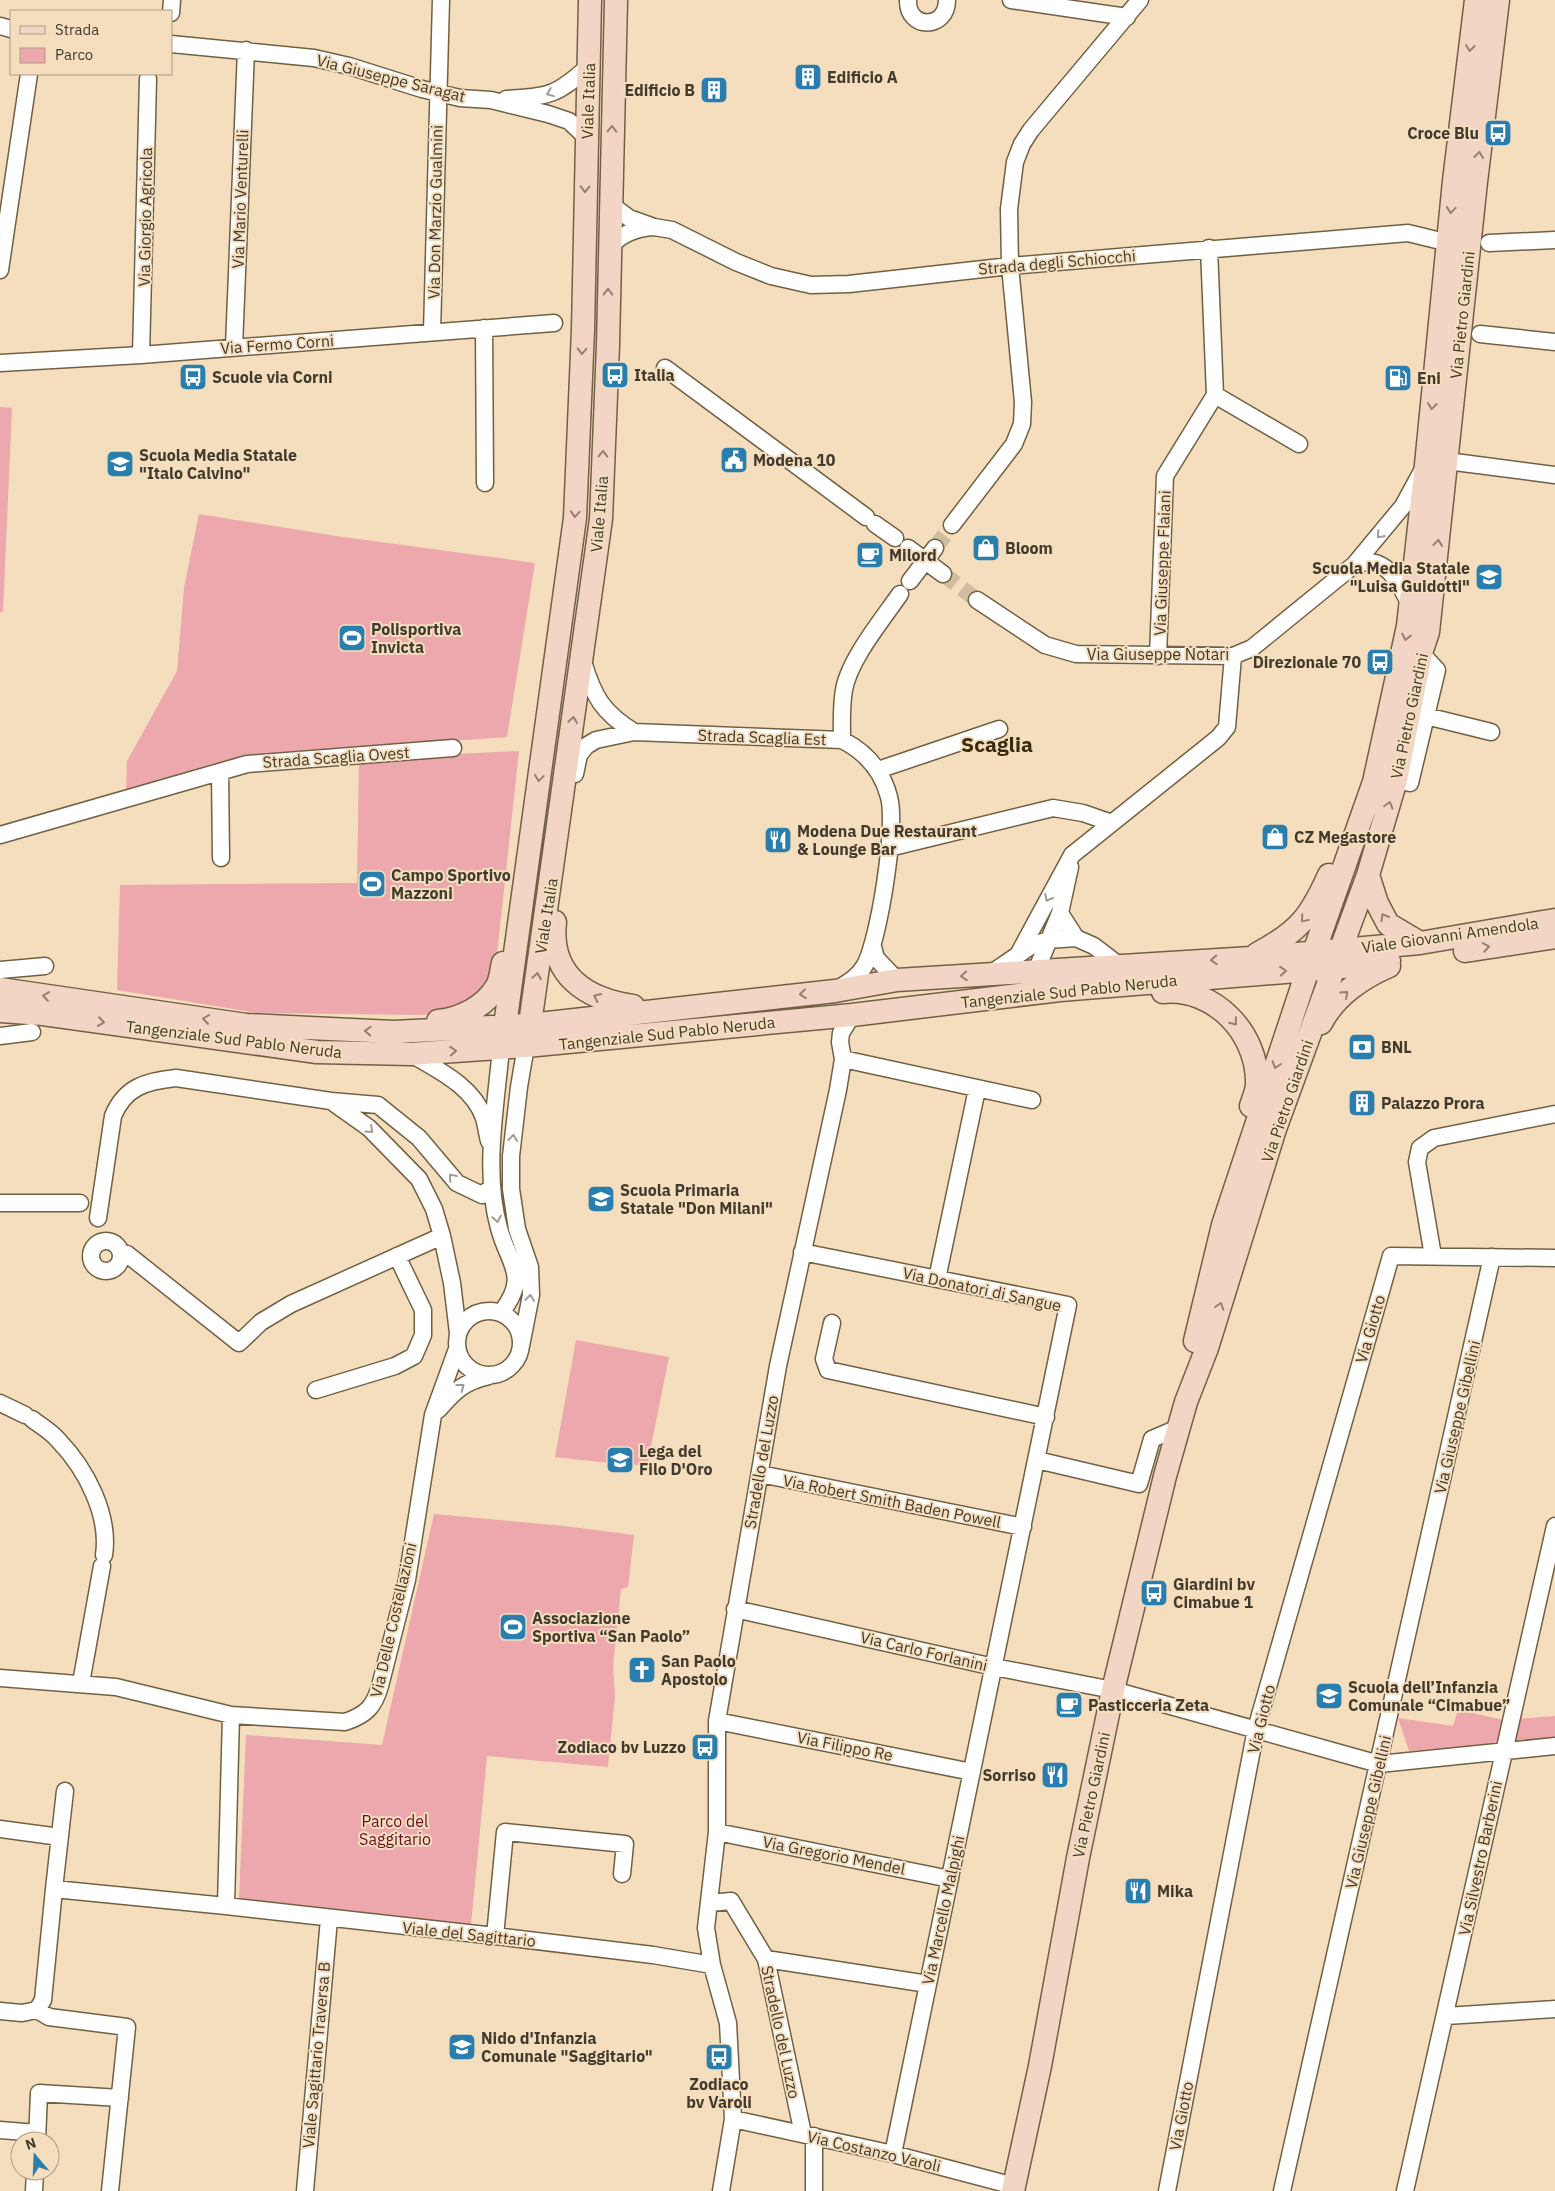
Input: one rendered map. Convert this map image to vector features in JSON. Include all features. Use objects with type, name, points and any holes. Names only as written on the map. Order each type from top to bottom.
[{"type":"main road","name":"Viale Italia","points":[[532,828],[576,518],[583,330],[590,0]]},
{"type":"main road","name":"Viale Italia","points":[[528,1036],[601,519],[608,346],[616,0]]},
{"type":"main road","name":"Via Pietro Giardini","points":[[1469,244],[1476,0]]},
{"type":"main road","name":"Via Pietro Giardini","points":[[1013,2188],[1040,2066],[1078,1858],[1113,1690],[1165,1476],[1186,1402],[1193,1350],[1223,1225],[1311,961],[1374,782],[1408,626],[1410,605],[1436,463],[1469,244],[1498,0]]},
{"type":"main road","name":"Via Pietro Giardini","points":[[1186,1402],[1207,1348],[1275,1129],[1403,782],[1422,652],[1428,632],[1436,463]]},
{"type":"main road","points":[[1251,958],[1284,940],[1307,918],[1324,887],[1359,807],[1374,782]]},
{"type":"main road","points":[[394,1032],[425,1022],[449,1020],[466,1013],[483,1002],[498,984],[504,960],[514,884],[532,828]]},
{"type":"main road","points":[[503,1037],[532,828]]},
{"type":"main road","points":[[552,872],[558,887],[554,933],[555,946],[566,973],[591,995],[605,1001],[661,1010]]},
{"type":"main road","points":[[1275,1129],[1296,1090],[1309,1048],[1326,1014],[1366,976],[1415,950],[1388,924],[1377,903],[1368,874]]},
{"type":"main road","name":"Viale Giovanni Amendola","points":[[1415,950],[1555,920]]},
{"type":"main road","name":"Viale Giovanni Amendola","points":[[1337,959],[1555,937]]},
{"type":"main road","name":"Tangenziale Sud Pablo Neruda","points":[[528,1036],[661,1010],[835,991],[897,980],[1251,958],[1311,961]]},
{"type":"main road","name":"Tangenziale Sud Pablo Neruda","points":[[0,989],[246,1025],[503,1037],[852,1015],[1337,959]]},
{"type":"main road","points":[[896,1009],[909,1002],[932,995],[1024,984],[1036,971]]},
{"type":"main road","points":[[1060,990],[1068,999],[1082,1001],[1174,991],[1188,993],[1213,1003],[1237,1025],[1253,1058],[1258,1085],[1226,1186],[1223,1225]]},
{"type":"main road","name":"Tangenziale Sud Pablo Neruda","points":[[0,1011],[43,1014],[317,1052],[411,1054],[503,1037]]},
{"type":"street","name":"Via Don Marzio Gualmini","points":[[432,332],[441,0]]},
{"type":"street","points":[[908,0],[911,14],[916,19],[927,22],[940,18],[945,12],[947,0]]},
{"type":"street","points":[[1011,0],[1127,17]]},
{"type":"street","points":[[952,525],[1014,444],[1022,424],[1023,402],[1010,266],[1009,209],[1015,162],[1022,144],[1031,130],[1140,0]]},
{"type":"street","name":"Via Giuseppe Saragat","points":[[172,44],[246,50],[323,60],[437,93],[460,98],[491,100],[545,96],[568,85],[589,66]]},
{"type":"street","name":"Via Mario Venturelli","points":[[234,347],[246,50]]},
{"type":"street","points":[[0,270],[30,75]]},
{"type":"street","name":"Via Giorgio Agricola","points":[[142,355],[148,79]]},
{"type":"street","name":"Via Giuseppe Saragat","points":[[491,100],[568,121],[586,137]]},
{"type":"street","name":"Strada degli Schiocchi","points":[[610,204],[629,218],[654,227],[672,230],[736,262],[771,276],[811,285],[850,284],[1010,266],[1408,233],[1469,244],[1555,240]]},
{"type":"street","name":"Strada degli Schiocchi","points":[[609,247],[629,232],[641,228],[654,227]]},
{"type":"street","points":[[1209,248],[1214,394],[1299,444]]},
{"type":"street","name":"Via Fermo Corni","points":[[0,363],[142,355],[554,323]]},
{"type":"street","points":[[484,328],[485,483]]},
{"type":"street","points":[[1480,334],[1555,342]]},
{"type":"street","points":[[665,368],[901,543],[930,555],[943,574]]},
{"type":"street","name":"Via Giuseppe Flaiani","points":[[1158,656],[1165,476],[1214,394]]},
{"type":"street","points":[[1436,463],[1555,475]]},
{"type":"street","name":"Via Giuseppe Notari","points":[[977,600],[1027,635],[1045,645],[1076,654],[1233,656],[1252,648],[1354,565],[1436,463]]},
{"type":"street","points":[[910,581],[930,555]]},
{"type":"street","points":[[1354,565],[1370,562],[1386,569],[1397,581],[1410,605]]},
{"type":"street","points":[[842,740],[843,691],[848,675],[900,594]]},
{"type":"street","points":[[1403,782],[1426,716],[1437,670],[1422,652]]},
{"type":"street","points":[[1019,953],[1072,856],[1218,738],[1227,727],[1233,656]]},
{"type":"street","points":[[582,658],[591,690],[604,708],[617,721],[634,732]]},
{"type":"street","points":[[1426,716],[1491,732]]},
{"type":"street","points":[[878,770],[999,729]]},
{"type":"street","name":"Strada Scaglia Est","points":[[558,830],[569,814],[579,755],[586,746],[596,740],[634,732],[842,740],[858,748],[878,770],[889,795],[892,811],[890,848],[873,947],[864,967],[853,980],[835,991]]},
{"type":"street","name":"Strada Scaglia Ovest","points":[[0,835],[258,762],[453,748]]},
{"type":"street","points":[[220,772],[221,858]]},
{"type":"street","points":[[890,848],[1053,808],[1083,813],[1112,824]]},
{"type":"street","points":[[1036,971],[1060,913],[1072,856]]},
{"type":"street","points":[[1060,913],[1076,938]]},
{"type":"street","points":[[990,974],[1019,953],[1048,940],[1076,938],[1094,946],[1120,966]]},
{"type":"street","points":[[873,947],[876,958],[897,980]]},
{"type":"street","points":[[0,970],[45,966]]},
{"type":"street","name":"Stradello del Luzzo","points":[[721,2191],[733,2119],[728,2023],[712,1965],[706,1928],[718,1832],[717,1721],[778,1366],[843,1059],[840,1042],[841,1033],[852,1015]]},
{"type":"street","points":[[0,1036],[32,1032]]},
{"type":"street","points":[[433,1415],[457,1389],[470,1380],[498,1374],[514,1364],[521,1346],[531,1295],[530,1267],[517,1229],[511,1181],[519,1087],[528,1036]]},
{"type":"street","points":[[501,1313],[511,1300],[516,1282],[513,1262],[499,1229],[492,1187],[492,1156],[503,1037]]},
{"type":"street","points":[[411,1054],[448,1075],[467,1090],[483,1116],[492,1156]]},
{"type":"street","points":[[843,1059],[1032,1100]]},
{"type":"street","name":"Via Delle Costellazioni","points":[[115,1247],[121,1259],[115,1268],[103,1270],[94,1264],[92,1253],[113,1116],[119,1102],[131,1091],[163,1080],[176,1078],[331,1101],[378,1105],[419,1138],[457,1182],[482,1195],[492,1187]]},
{"type":"street","points":[[936,1279],[977,1089]]},
{"type":"street","name":"Via Delle Costellazioni","points":[[0,1678],[116,1687],[231,1714],[345,1722],[359,1718],[370,1709],[376,1700],[406,1580],[433,1415],[458,1341],[452,1283],[442,1236],[434,1209],[419,1179],[369,1128],[331,1101]]},
{"type":"street","points":[[1555,1114],[1434,1138],[1420,1148],[1417,1162],[1433,1256],[1555,1258]]},
{"type":"street","points":[[0,1203],[80,1203]]},
{"type":"street","points":[[98,1218],[115,1247]]},
{"type":"street","points":[[94,1247],[102,1242],[127,1254],[239,1343],[261,1322],[291,1304],[442,1236]]},
{"type":"street","name":"Via Donatori di Sangue","points":[[802,1252],[1068,1306],[994,1667]]},
{"type":"street","points":[[316,1390],[395,1366],[414,1356],[423,1335],[423,1310],[398,1256]]},
{"type":"street","name":"Via Giotto","points":[[1166,2191],[1256,1729],[1391,1256],[1433,1256]]},
{"type":"street","name":"Via Giuseppe Gibellini","points":[[1282,2191],[1492,1257]]},
{"type":"street","name":"Via Delle Costellazioni","points":[[452,1283],[465,1304],[478,1313]]},
{"type":"street","points":[[498,1374],[480,1374],[465,1365],[458,1341],[469,1318],[478,1313],[493,1311],[501,1313],[510,1318],[517,1326],[521,1346]]},
{"type":"street","points":[[832,1324],[824,1358],[828,1370],[1046,1417]]},
{"type":"street","points":[[0,1403],[28,1417],[58,1439],[81,1466],[96,1502],[106,1539],[81,1684]]},
{"type":"street","points":[[1037,1460],[1139,1484],[1152,1439],[1180,1427]]},
{"type":"street","name":"Via Robert Smith Baden Powell","points":[[760,1474],[1023,1527]]},
{"type":"street","name":"Via Silvestro Barberini","points":[[1405,2191],[1555,1526]]},
{"type":"street","name":"Via Carlo Forlanini","points":[[735,1609],[994,1667],[1113,1690],[1379,1764]]},
{"type":"street","name":"Via Marcello Malpighi","points":[[893,2154],[994,1667]]},
{"type":"street","points":[[226,1906],[231,1714]]},
{"type":"street","name":"Via Filippo Re","points":[[717,1721],[972,1772]]},
{"type":"street","points":[[1379,1764],[1555,1746]]},
{"type":"street","points":[[37,2010],[45,1992],[65,1792]]},
{"type":"street","points":[[0,1829],[60,1837]]},
{"type":"street","points":[[495,1936],[505,1832],[625,1844],[622,1874]]},
{"type":"street","name":"Via Gregorio Mendel","points":[[718,1832],[950,1879]]},
{"type":"street","name":"Viale del Sagittario","points":[[54,1889],[495,1936],[652,1955],[712,1965]]},
{"type":"street","name":"Stradello del Luzzo","points":[[710,1903],[731,1901],[766,1959],[809,2135],[814,2191]]},
{"type":"street","name":"Viale Sagittario Traversa B","points":[[305,2191],[329,1919]]},
{"type":"street","points":[[766,1959],[928,1984]]},
{"type":"street","points":[[1446,2016],[1555,2008]]},
{"type":"street","points":[[0,2011],[22,2013],[37,2010],[49,2017],[127,2027],[110,2191]]},
{"type":"street","points":[[37,2131],[40,2094],[120,2098]]},
{"type":"street","name":"Via Costanzo Varoli","points":[[733,2119],[893,2154],[1013,2188]]},
{"type":"green space","points":[[0,407],[12,408],[3,612],[0,612]]},
{"type":"green space","name":"Polisportiva Invicta","points":[[199,514],[336,536],[535,563],[507,737],[257,755],[126,791],[127,761],[177,671],[184,588]]},
{"type":"green space","name":"Campo Sportivo Mazzoni","points":[[519,751],[497,954],[488,982],[481,992],[462,1006],[450,1011],[421,1015],[257,1013],[117,990],[120,885],[357,883],[359,758]]},
{"type":"green space","points":[[576,1340],[669,1357],[647,1466],[555,1457]]},
{"type":"green space","name":"Parco del Saggitario","points":[[434,1514],[564,1526],[634,1535],[628,1587],[621,1589],[613,1666],[615,1696],[608,1767],[487,1756],[471,1925],[239,1898],[246,1735],[382,1745]]},
{"type":"green space","points":[[1458,1710],[1504,1720],[1555,1716],[1555,1739],[1409,1751],[1398,1718],[1453,1726]]},
{"type":"tunnel","points":[[935,548],[952,525]]},
{"type":"tunnel","points":[[943,574],[977,600]]},
{"type":"place","name":"Edificio A","points":[[808,77]]},
{"type":"place","name":"Edificio B","points":[[714,90]]},
{"type":"place","name":"Croce Blu","points":[[1498,133]]},
{"type":"place","name":"Italia","points":[[615,375]]},
{"type":"place","name":"Scuole via Corni","points":[[193,377]]},
{"type":"place","name":"Eni","points":[[1398,378]]},
{"type":"place","name":"Modena 10","points":[[734,460]]},
{"type":"place","name":"Scuola Media Statale \"Italo Calvino\"","points":[[120,464]]},
{"type":"place","name":"Bloom","points":[[986,548]]},
{"type":"place","name":"Milord","points":[[870,555]]},
{"type":"place","name":"Scuola Media Statale \"Luisa Guidotti\"","points":[[1489,577]]},
{"type":"place","name":"Polisportiva Invicta","points":[[352,638]]},
{"type":"place","name":"Direzionale 70","points":[[1380,662]]},
{"type":"place","name":"CZ Megastore","points":[[1275,837]]},
{"type":"place","name":"Modena Due Restaurant & Lounge Bar","points":[[778,840]]},
{"type":"place","name":"Campo Sportivo Mazzoni","points":[[372,884]]},
{"type":"place","name":"BNL","points":[[1362,1047]]},
{"type":"place","name":"Palazzo Prora","points":[[1362,1103]]},
{"type":"place","name":"Scuola Primaria Statale \"Don Milani\"","points":[[601,1199]]},
{"type":"place","name":"Lega del Filo D'Oro","points":[[620,1460]]},
{"type":"place","name":"Giardini bv Cimabue 1","points":[[1154,1593]]},
{"type":"place","name":"Associazione Sportiva “San Paolo”","points":[[513,1627]]},
{"type":"place","name":"San Paolo Apostolo","points":[[642,1670]]},
{"type":"place","name":"Scuola dell’Infanzia Comunale “Cimabue”","points":[[1329,1696]]},
{"type":"place","name":"Pasticceria Zeta","points":[[1069,1705]]},
{"type":"place","name":"Zodiaco bv Luzzo","points":[[705,1747]]},
{"type":"place","name":"Sorriso","points":[[1055,1775]]},
{"type":"place","name":"Mika","points":[[1138,1891]]},
{"type":"place","name":"Nido d'Infanzia Comunale \"Saggitario\"","points":[[462,2047]]},
{"type":"place","name":"Zodiaco bv Varoli","points":[[719,2057]]},
{"type":"district","name":"Scaglia","points":[[997,744]]}]
